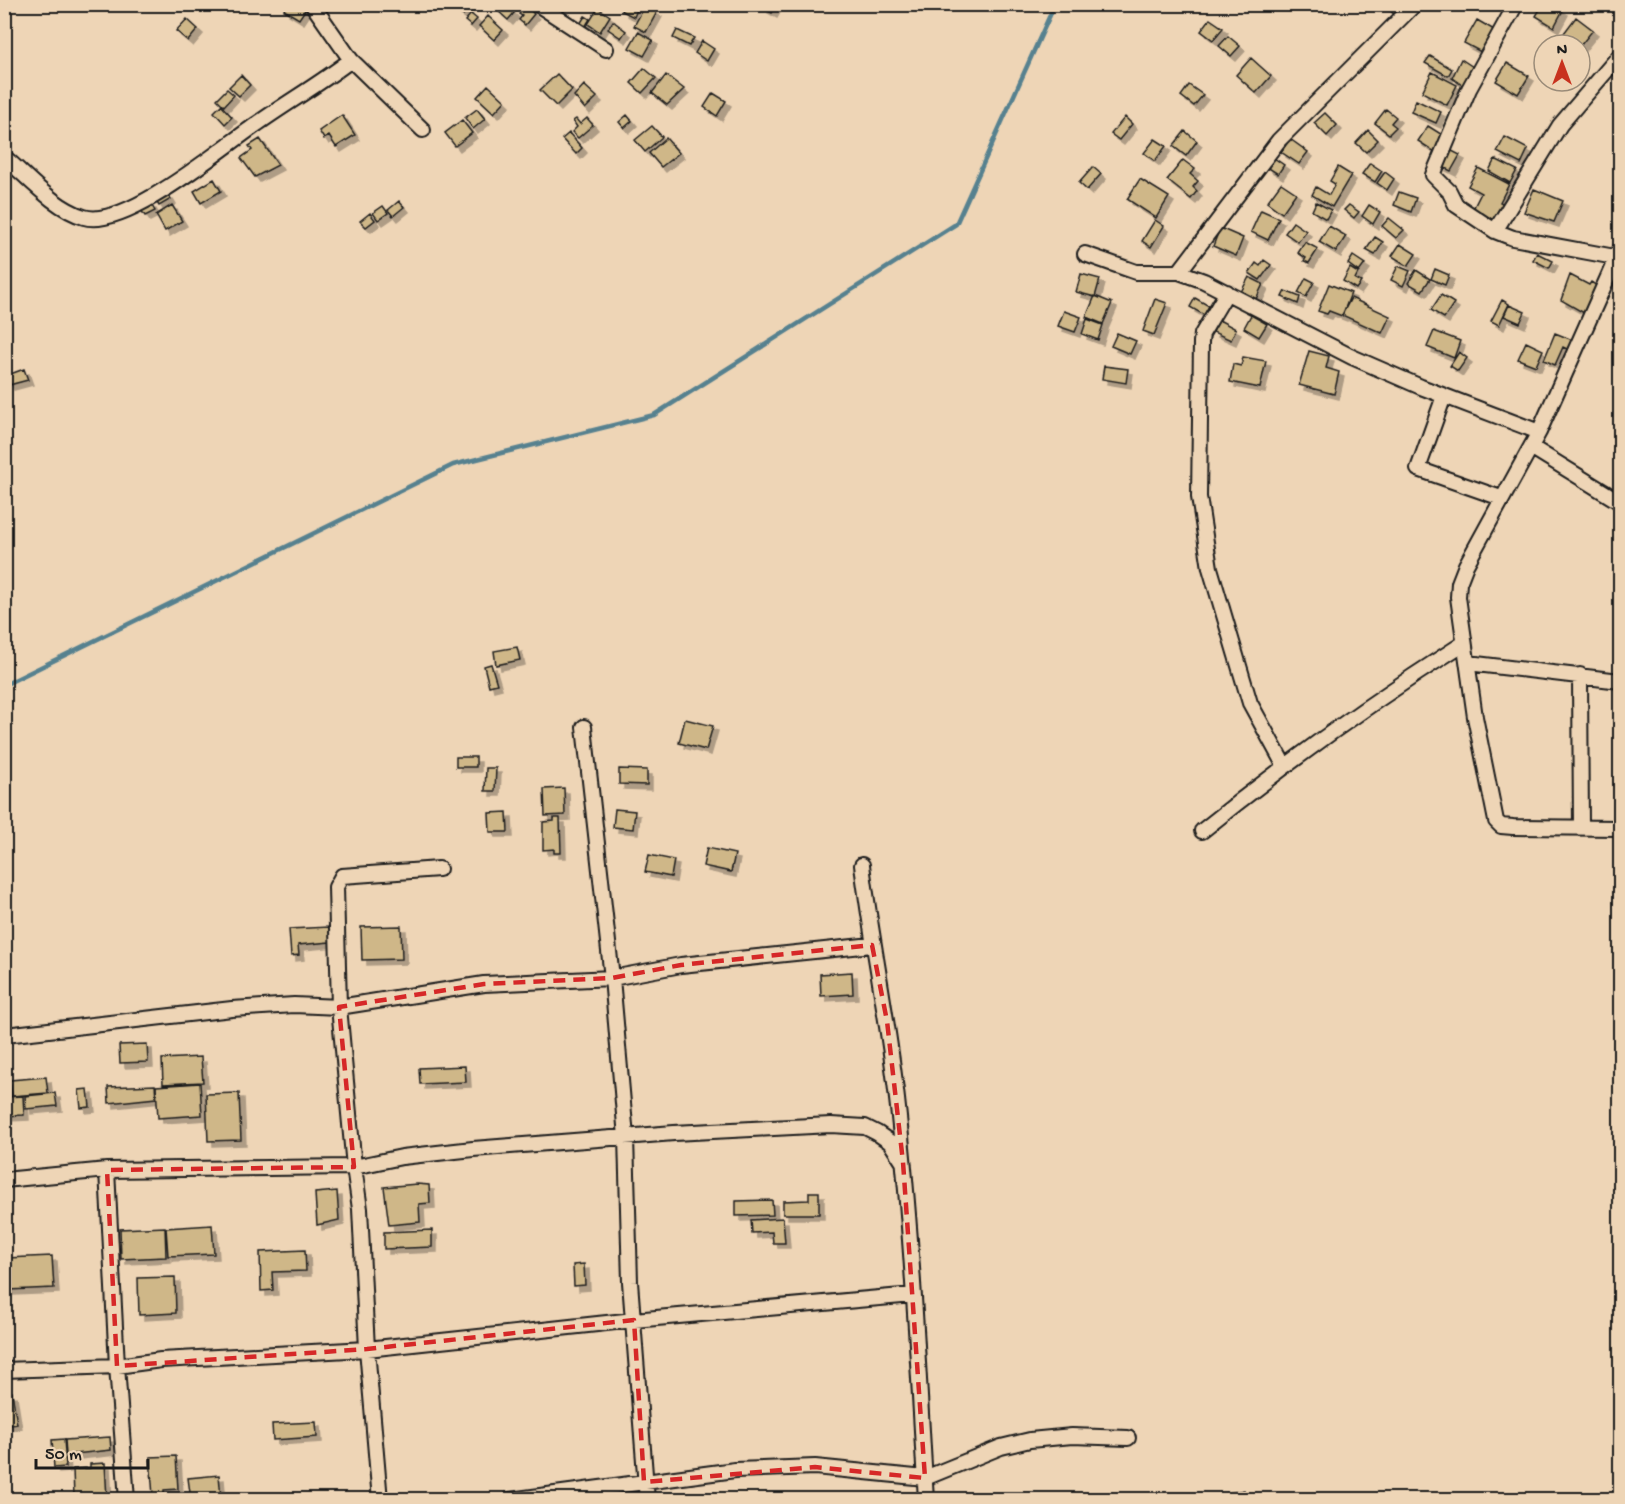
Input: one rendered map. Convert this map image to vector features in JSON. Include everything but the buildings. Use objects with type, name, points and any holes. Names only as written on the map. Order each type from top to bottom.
[{"type":"street","points":[[312,4],[351,60],[423,130]]},
{"type":"street","points":[[537,4],[606,49]]},
{"type":"street","points":[[1179,272],[1279,140],[1416,4]]},
{"type":"street","points":[[1516,4],[1469,89],[1433,175],[1449,191],[1456,205],[1495,231],[1513,238],[1619,255],[1539,432],[1501,498],[1459,583],[1458,597],[1485,774],[1496,821],[1501,826],[1513,828],[1620,828]]},
{"type":"street","points":[[1495,231],[1560,125],[1620,55]]},
{"type":"street","points":[[4,157],[67,210],[86,218],[103,217],[169,189],[237,137],[351,60]]},
{"type":"street","points":[[1085,254],[1136,272],[1179,272],[1227,292],[1352,357],[1444,396],[1539,432]]},
{"type":"street","points":[[1227,292],[1202,334],[1199,497],[1210,568],[1242,681],[1259,723],[1284,765]]},
{"type":"street","points":[[1444,396],[1418,469],[1501,498]]},
{"type":"street","points":[[1531,447],[1620,502]]},
{"type":"street","points":[[1202,831],[1284,765],[1387,692],[1464,643]]},
{"type":"street","points":[[1468,663],[1617,680],[1620,666]]},
{"type":"street","points":[[1580,675],[1581,828]]},
{"type":"street","points":[[584,727],[612,978],[626,1137],[625,1172],[646,1500]]},
{"type":"street","points":[[862,865],[872,945],[887,1021],[903,1162],[926,1500]]},
{"type":"street","points":[[380,1500],[367,1349],[360,1209],[339,1007],[336,887],[342,876],[439,869]]},
{"type":"street","points":[[5,1035],[232,1010],[294,1005],[339,1007],[484,984],[612,978],[681,965],[872,945]]},
{"type":"street","points":[[4,1180],[107,1170],[354,1167],[425,1154],[626,1137],[852,1125],[877,1133],[890,1142],[903,1162]]},
{"type":"street","points":[[107,1170],[117,1366],[127,1500]]},
{"type":"street","points":[[4,1370],[117,1366],[161,1360],[367,1349],[634,1320],[913,1295]]},
{"type":"street","points":[[510,1500],[735,1470],[815,1467],[925,1478],[1001,1447],[1030,1440],[1072,1436],[1128,1438]]},
{"type":"highlighted area","points":[[872,945],[887,1021],[903,1162],[925,1478],[815,1467],[644,1482],[634,1320],[367,1349],[117,1366],[107,1170],[354,1167],[339,1007],[484,984],[612,978],[681,965]]},
{"type":"waterway","points":[[4,685],[453,465],[654,415],[956,224],[1055,4]]}]
